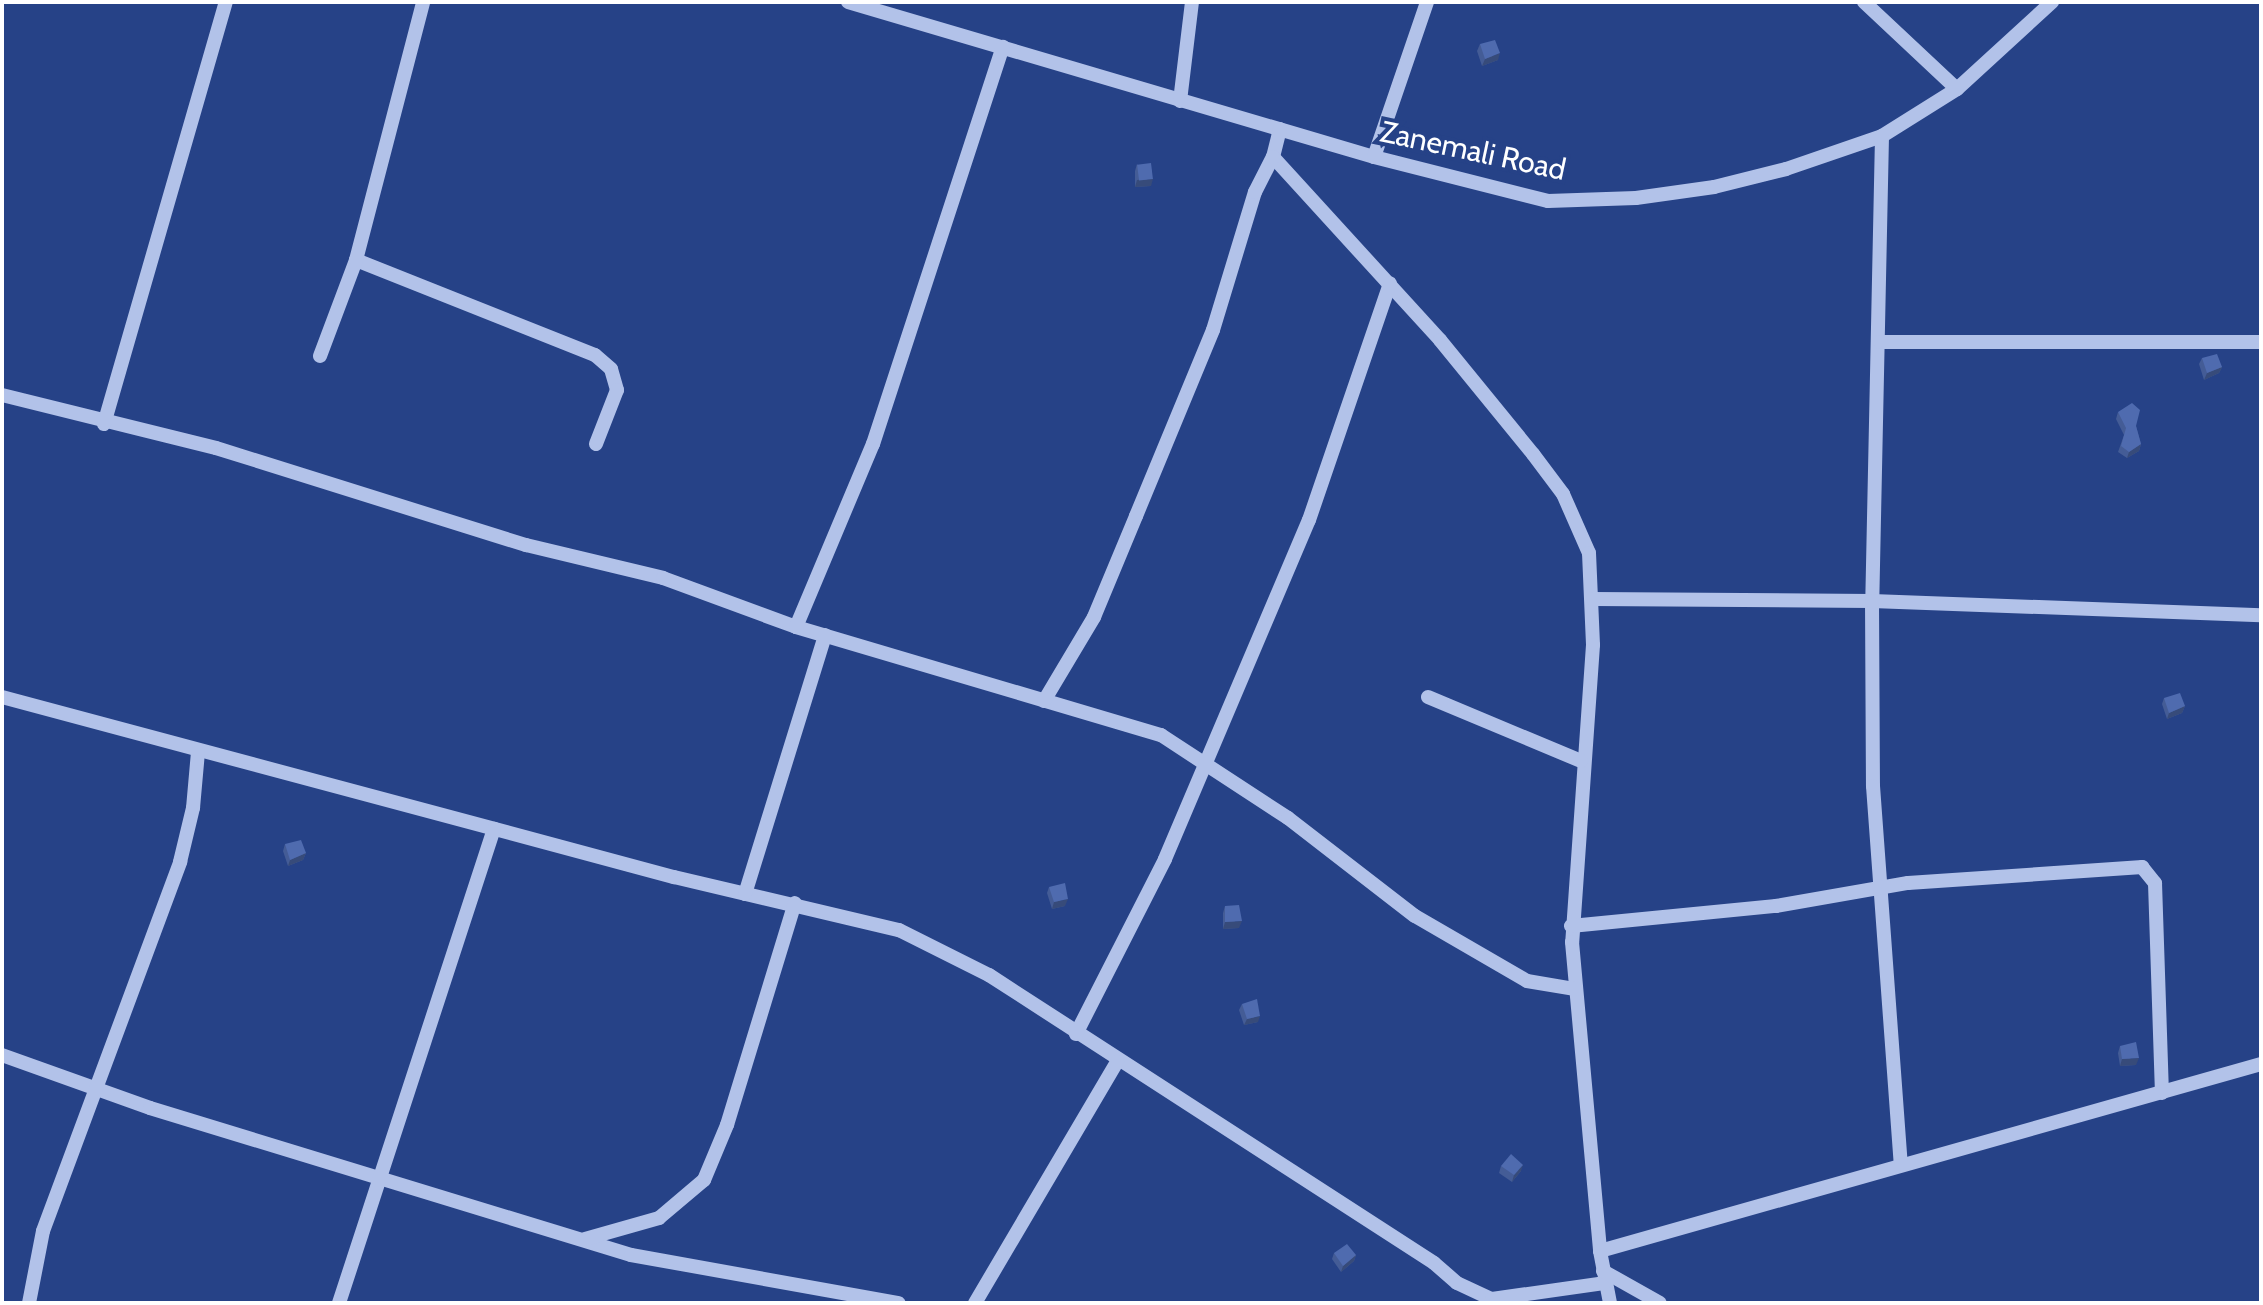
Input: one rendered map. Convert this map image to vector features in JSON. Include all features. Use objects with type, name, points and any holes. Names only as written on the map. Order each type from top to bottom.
[{"type":"street","points":[[104,424],[226,2]]},
{"type":"street","points":[[320,356],[356,260],[423,2]]},
{"type":"street","name":"Zanemali Road","points":[[848,2],[1374,157],[1563,201],[1714,187],[1786,169],[1882,136],[1957,89],[2052,2]]},
{"type":"street","points":[[1180,101],[1192,2]]},
{"type":"street","points":[[1374,157],[1427,2]]},
{"type":"street","points":[[1864,2],[1957,89]]},
{"type":"street","points":[[796,627],[873,444],[1003,47]]},
{"type":"street","points":[[1044,701],[1094,617],[1213,330],[1255,192],[1273,157],[1280,129]]},
{"type":"street","points":[[1882,136],[1880,342],[1872,601],[1879,889],[1901,1164]]},
{"type":"street","points":[[1273,157],[1390,284],[1563,494],[1589,553],[1593,599],[1571,926],[1600,1251],[1610,1303]]},
{"type":"street","points":[[356,260],[595,355],[611,369],[617,390],[596,444]]},
{"type":"street","points":[[1076,1034],[1165,859],[1309,520],[1390,284]]},
{"type":"street","points":[[1880,342],[2261,342]]},
{"type":"street","points":[[2,395],[104,424],[216,448],[526,545],[663,578],[796,627],[1161,735],[1207,762],[1415,916],[1527,981],[1575,989]]},
{"type":"street","points":[[1593,599],[1872,601],[2261,615]]},
{"type":"street","points":[[745,894],[825,635]]},
{"type":"street","points":[[2,697],[494,829],[745,894],[795,903],[938,945],[1434,1263],[1485,1301],[1604,1277],[1660,1303]]},
{"type":"street","points":[[1428,697],[1581,761]]},
{"type":"street","points":[[29,1303],[43,1231],[180,862],[193,808],[198,752]]},
{"type":"street","points":[[339,1303],[384,1179],[494,829]]},
{"type":"street","points":[[1571,926],[1776,906],[1879,889],[2131,867],[2150,872],[2155,883],[2162,1093]]},
{"type":"street","points":[[581,1240],[659,1218],[704,1180],[727,1125],[795,903]]},
{"type":"street","points":[[2,1055],[384,1179],[631,1255],[899,1303]]},
{"type":"street","points":[[975,1303],[1117,1062]]},
{"type":"street","points":[[1600,1251],[2261,1064]]},
{"type":"building","points":[[1495,40],[1500,53],[1485,59],[1480,44]]},
{"type":"building","points":[[1151,163],[1153,179],[1139,181],[1137,165]]},
{"type":"building","points":[[2217,354],[2222,367],[2207,373],[2202,358]]},
{"type":"building","points":[[2132,403],[2140,410],[2136,426],[2141,444],[2129,452],[2121,446],[2126,428],[2118,412]]},
{"type":"building","points":[[2180,693],[2185,706],[2169,713],[2164,698]]},
{"type":"building","points":[[301,840],[306,853],[290,860],[285,844]]},
{"type":"building","points":[[1065,883],[1068,899],[1054,902],[1049,887]]},
{"type":"building","points":[[1239,905],[1242,921],[1225,922],[1225,906]]},
{"type":"building","points":[[1257,999],[1260,1016],[1247,1019],[1242,1004]]},
{"type":"building","points":[[2136,1042],[2139,1058],[2122,1059],[2120,1046]]},
{"type":"building","points":[[1511,1154],[1523,1165],[1514,1175],[1501,1166]]},
{"type":"building","points":[[1347,1244],[1356,1255],[1343,1266],[1334,1253]]}]
